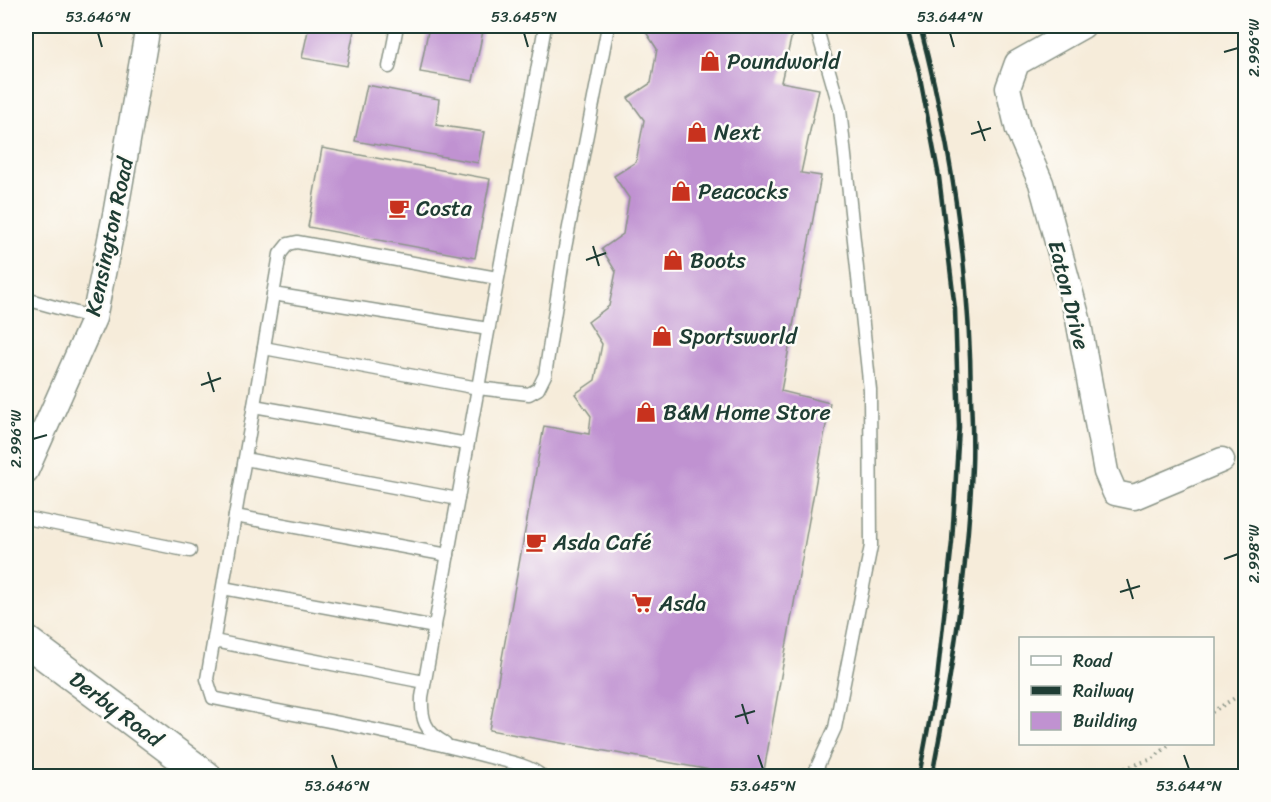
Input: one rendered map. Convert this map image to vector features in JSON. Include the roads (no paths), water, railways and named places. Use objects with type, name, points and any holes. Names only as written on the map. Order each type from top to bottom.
[{"type":"street","name":"Kensington Road","points":[[26,471],[94,318],[115,215],[148,26]]},
{"type":"street","name":"Eaton Drive","points":[[1083,26],[1017,63],[1008,88],[1018,130],[1041,183],[1078,319],[1106,472],[1115,493],[1134,497],[1222,460]]},
{"type":"street","name":"Derby Road","points":[[26,641],[206,777]]},
{"type":"lane","points":[[389,67],[397,26]]},
{"type":"lane","points":[[453,747],[435,737],[427,729],[422,715],[424,682],[545,26]]},
{"type":"lane","points":[[264,348],[478,388],[529,394],[538,388],[545,375],[564,253],[608,26]]},
{"type":"lane","points":[[813,777],[835,728],[871,546],[870,390],[840,109],[816,26]]},
{"type":"lane","points":[[497,278],[297,242],[288,244],[280,254],[207,679],[213,698],[453,747],[516,764],[539,773],[542,777]]},
{"type":"lane","points":[[273,294],[488,330]]},
{"type":"lane","points":[[26,299],[94,318]]},
{"type":"lane","points":[[254,406],[467,444]]},
{"type":"lane","points":[[245,459],[458,498]]},
{"type":"lane","points":[[235,516],[448,555]]},
{"type":"lane","points":[[26,518],[190,551]]},
{"type":"lane","points":[[223,588],[435,627]]},
{"type":"lane","points":[[214,641],[424,682]]},
{"type":"railway","points":[[906,26],[918,67],[939,177],[955,309],[959,427],[952,542],[937,680],[919,776]]},
{"type":"railway","points":[[920,26],[941,118],[957,210],[967,303],[972,432],[970,505],[963,583],[932,776]]},
{"type":"place","name":"Poundworld","points":[[710,61]]},
{"type":"place","name":"Next","points":[[697,132]]},
{"type":"place","name":"Peacocks","points":[[681,191]]},
{"type":"place","name":"Costa","points":[[399,208]]},
{"type":"place","name":"Boots","points":[[673,260]]},
{"type":"place","name":"Sportsworld","points":[[662,336]]},
{"type":"place","name":"B&M Home Store","points":[[646,412]]},
{"type":"place","name":"Asda Café","points":[[536,542]]},
{"type":"place","name":"Asda","points":[[642,603]]}]
